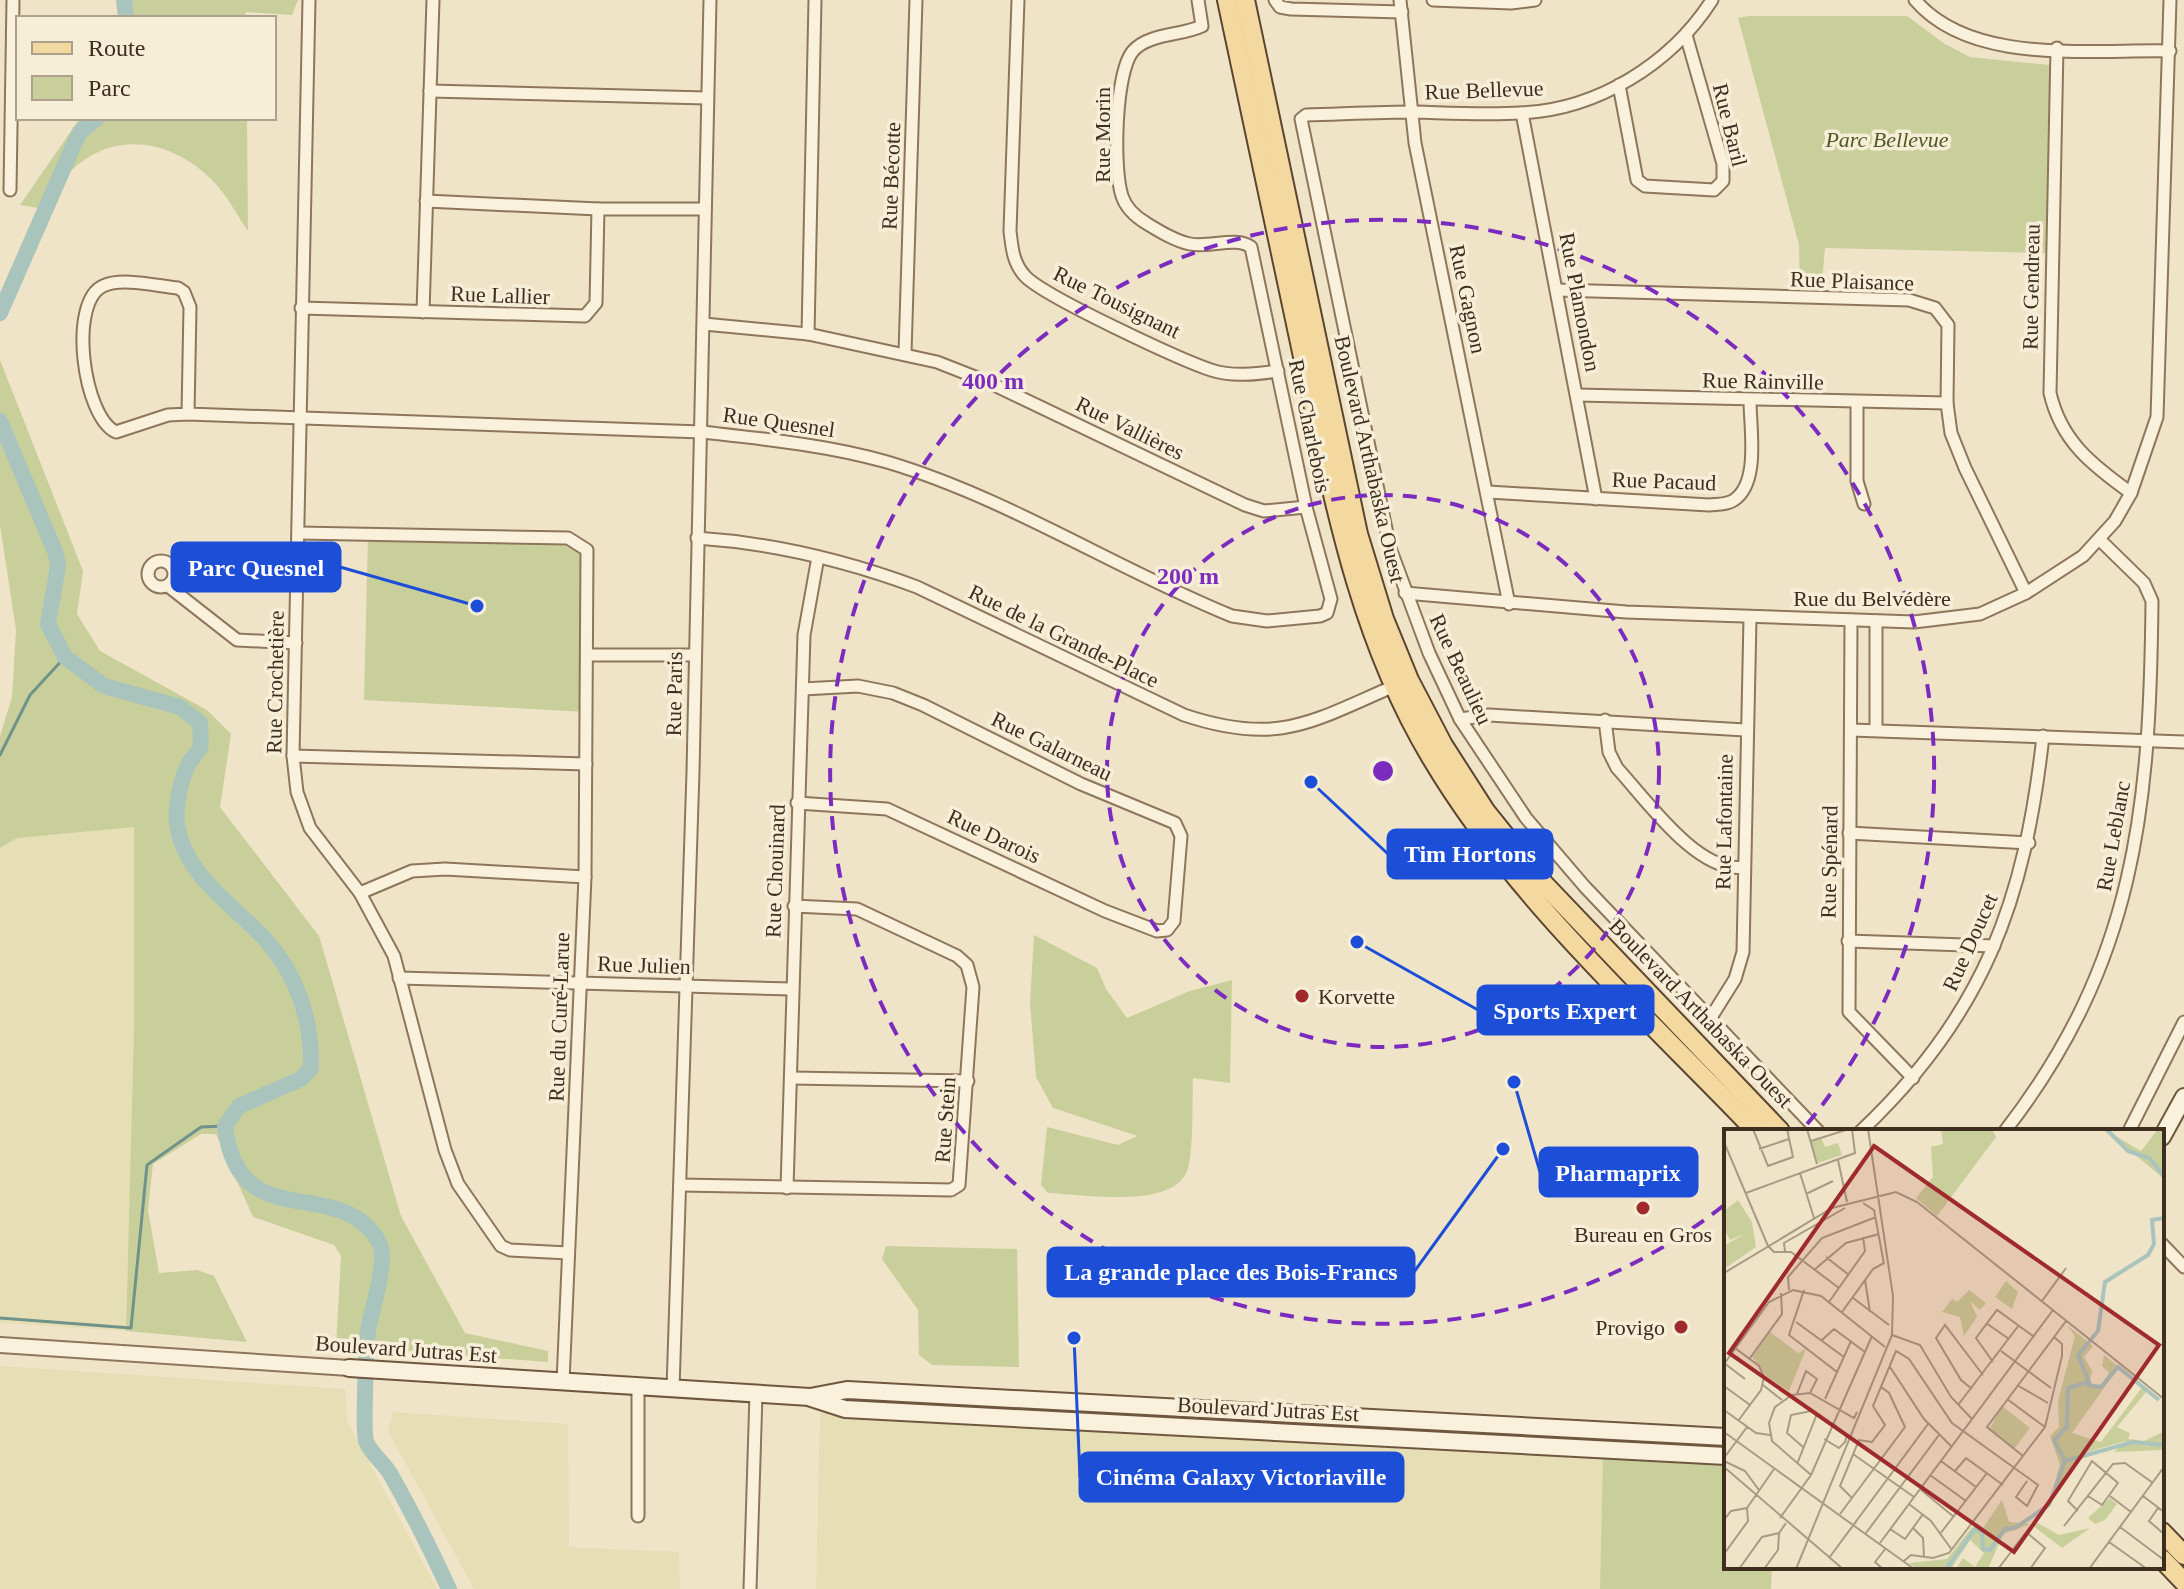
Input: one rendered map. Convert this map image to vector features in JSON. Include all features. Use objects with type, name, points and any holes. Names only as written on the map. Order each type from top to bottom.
[{"type":"main road","name":"Boulevard Arthabaska Ouest","points":[[1227,0],[1342,536],[1354,582],[1402,683],[1458,771],[1517,853],[1778,1129]]},
{"type":"main road","name":"Boulevard Arthabaska Ouest","points":[[1245,0],[1358,534],[1402,683],[1429,755],[1487,842],[1537,901],[1754,1129]]},
{"type":"main road","points":[[2164,1133],[2184,1097]]},
{"type":"main road","name":"Boulevard Jutras Est","points":[[349,1368],[810,1397],[847,1390],[1724,1437]]},
{"type":"main road","name":"Boulevard Jutras Est","points":[[810,1397],[845,1409],[1724,1456]]},
{"type":"main road","points":[[2164,1534],[2184,1555]]},
{"type":"main road","points":[[2164,1561],[2184,1582]]},
{"type":"street","points":[[10,190],[5,148],[13,0]]},
{"type":"street","name":"Rue Crochetière","points":[[309,0],[293,756],[297,792],[310,828],[360,893],[386,938],[445,1150],[458,1184],[501,1246],[568,1253]]},
{"type":"street","points":[[423,312],[433,0]]},
{"type":"street","name":"Rue Paris","points":[[673,1389],[702,432],[710,0]]},
{"type":"street","points":[[808,334],[815,0]]},
{"type":"street","name":"Rue Bécotte","points":[[905,353],[916,0]]},
{"type":"street","name":"Rue Tousignant","points":[[1018,0],[1010,231],[1017,266],[1026,278],[1053,295],[1211,370],[1243,374],[1278,371]]},
{"type":"street","name":"Rue Morin","points":[[1198,0],[1202,26],[1144,43],[1128,58],[1120,86],[1120,188],[1135,215],[1177,239],[1199,245],[1238,243],[1251,247]]},
{"type":"street","points":[[1275,0],[1280,7],[1291,9],[1401,6]]},
{"type":"street","points":[[1433,0],[1535,0]]},
{"type":"street","name":"Rue Bellevue","points":[[1410,112],[1522,113],[1571,104],[1619,85],[1650,66],[1686,35],[1712,0]]},
{"type":"street","points":[[1915,0],[1948,27],[1981,42],[2170,51]]},
{"type":"street","name":"Rue du Belvédère","points":[[1405,593],[1509,604],[1750,618],[1952,620],[1980,614],[2057,575],[2100,540],[2131,493],[2153,434],[2159,404],[2170,0]]},
{"type":"street","name":"Rue Gagnon","points":[[1401,6],[1410,112],[1509,604]]},
{"type":"street","name":"Rue Baril","points":[[1619,85],[1637,180],[1645,186],[1714,190],[1723,181],[1723,164],[1686,35]]},
{"type":"street","name":"Rue Gendreau","points":[[2057,48],[2050,393],[2054,412],[2076,450],[2131,493]]},
{"type":"street","points":[[430,91],[707,98]]},
{"type":"street","name":"Rue Beaulieu","points":[[1410,112],[1306,115],[1301,119],[1377,494],[1405,593],[1460,719],[1526,818],[1585,887],[1816,1129]]},
{"type":"street","name":"Rue Plamondon","points":[[1522,113],[1596,499]]},
{"type":"street","points":[[426,201],[598,209],[705,209]]},
{"type":"street","name":"Rue Lallier","points":[[301,308],[585,316],[596,303],[598,209]]},
{"type":"street","name":"Rue Charlebois","points":[[1251,247],[1306,507],[1331,599],[1327,613]]},
{"type":"street","points":[[111,283],[178,288],[184,292],[190,307],[188,414],[168,415],[116,432],[101,419],[84,367],[87,306],[100,287],[111,283]]},
{"type":"street","name":"Rue Plaisance","points":[[1557,290],[1909,300],[1927,304],[1942,315],[1948,325],[1947,403],[1959,455],[2026,593]]},
{"type":"street","name":"Rue Vallières","points":[[704,324],[808,334],[905,353],[988,382],[1245,505],[1264,511],[1306,507]]},
{"type":"street","name":"Rue Rainville","points":[[1577,395],[1947,403]]},
{"type":"street","name":"Rue Pacaud","points":[[1488,492],[1709,505],[1737,499],[1749,476],[1750,401]]},
{"type":"street","points":[[1857,402],[1857,481],[1864,504]]},
{"type":"street","name":"Rue Quesnel","points":[[188,414],[702,432],[827,448],[928,476],[1232,616],[1267,621],[1310,619],[1327,613]]},
{"type":"street","name":"Rue du Curé-Larue","points":[[299,533],[568,538],[578,541],[590,558],[585,877],[563,1382]]},
{"type":"street","name":"Rue de la Grande-Place","points":[[697,538],[818,557],[917,587],[1161,705],[1231,728],[1259,732],[1306,723],[1402,683]]},
{"type":"street","name":"Rue Leblanc","points":[[2006,1129],[2061,1050],[2083,1008],[2117,924],[2138,829],[2150,740],[2150,591],[2100,540]]},
{"type":"street","name":"Rue Chouinard","points":[[787,1188],[805,614],[818,557]]},
{"type":"street","points":[[168,586],[237,640],[296,643]]},
{"type":"street","name":"Rue Lafontaine","points":[[1710,1019],[1728,993],[1741,965],[1750,618]]},
{"type":"street","name":"Rue Spénard","points":[[1851,620],[1849,1012],[1913,1078]]},
{"type":"street","points":[[1876,621],[1876,730]]},
{"type":"street","points":[[588,655],[694,655]]},
{"type":"street","name":"Rue Galarneau","points":[[803,689],[858,686],[893,693],[1081,784],[1175,823],[1181,836],[1174,921],[1167,930]]},
{"type":"street","points":[[1460,719],[1489,715],[1745,730]]},
{"type":"street","points":[[1605,720],[1609,752],[1617,768],[1693,849],[1724,866],[1743,867]]},
{"type":"street","points":[[1851,730],[2184,742]]},
{"type":"street","name":"Rue Doucet","points":[[1863,1129],[1913,1078],[1971,994],[1994,946],[2029,843],[2043,736]]},
{"type":"street","points":[[293,756],[586,764]]},
{"type":"street","name":"Rue Darois","points":[[797,803],[887,809],[1105,911],[1157,931],[1167,930]]},
{"type":"street","points":[[1849,833],[2029,843]]},
{"type":"street","points":[[360,893],[412,871],[445,869],[585,877]]},
{"type":"street","name":"Rue Stein","points":[[680,1185],[951,1190],[959,1185],[973,987],[967,965],[957,956],[857,909],[794,906]]},
{"type":"street","points":[[1848,941],[1994,946]]},
{"type":"street","name":"Rue Julien","points":[[399,978],[792,989]]},
{"type":"street","points":[[2130,1129],[2184,1022]]},
{"type":"street","points":[[791,1078],[968,1081]]},
{"type":"street","points":[[2164,1246],[2184,1267]]},
{"type":"street","name":"Boulevard Jutras Est","points":[[0,1345],[349,1368]]},
{"type":"street","points":[[638,1386],[638,1516]]},
{"type":"street","points":[[750,1589],[756,1394]]},
{"type":"shaded area","points":[[134,826],[134,1026],[126,1331],[0,1323],[0,848],[17,838]]},
{"type":"shaded area","points":[[0,1366],[345,1389],[347,1421],[437,1589],[0,1589]]},
{"type":"shaded area","points":[[820,1410],[949,1421],[1603,1455],[1600,1589],[816,1589]]},
{"type":"shaded area","points":[[393,1412],[568,1424],[569,1547],[679,1552],[680,1589],[474,1589],[388,1431]]},
{"type":"green space","points":[[123,0],[298,0],[292,15],[246,12],[245,16],[123,16]]},
{"type":"green space","name":"Parc Bellevue","points":[[1907,16],[1945,44],[1970,57],[2050,65],[2046,253],[1825,248],[1821,295],[1800,295],[1799,245],[1738,18]]},
{"type":"green space","points":[[79,120],[247,120],[248,231],[227,198],[196,166],[160,148],[141,145],[122,145],[86,159],[65,177],[44,209],[20,205]]},
{"type":"green space","points":[[0,360],[83,571],[77,614],[100,651],[207,710],[231,734],[220,807],[319,936],[401,1216],[465,1333],[548,1351],[548,1362],[336,1346],[341,1256],[334,1245],[253,1217],[216,1134],[201,1134],[153,1164],[148,1210],[159,1273],[197,1270],[214,1276],[247,1342],[126,1331],[134,1026],[134,827],[17,838],[0,848],[0,736],[12,697],[16,630],[0,525]]},
{"type":"green space","points":[[368,534],[568,538],[587,550],[587,712],[364,700]]},
{"type":"green space","points":[[1034,935],[1097,968],[1106,989],[1127,1018],[1190,991],[1232,980],[1230,1083],[1193,1078],[1192,1139],[1187,1171],[1178,1183],[1164,1191],[1103,1197],[1048,1193],[1041,1185],[1047,1127],[1118,1145],[1137,1136],[1053,1108],[1036,1077],[1030,1003]]},
{"type":"green space","points":[[886,1246],[1017,1249],[1019,1367],[932,1365],[919,1355],[918,1310],[882,1259]]},
{"type":"green space","points":[[1603,1455],[1724,1465],[1724,1569],[1772,1569],[1771,1589],[1600,1589]]},
{"type":"waterway","points":[[124,0],[126,16]]},
{"type":"waterway","points":[[0,313],[75,142],[80,132],[95,120]]},
{"type":"waterway","points":[[0,421],[56,554],[58,566],[48,624],[65,657],[104,686],[180,707],[200,723],[200,748],[186,769],[178,800],[177,823],[181,841],[199,873],[276,952],[300,998],[311,1050],[311,1068],[301,1079],[239,1106],[225,1126],[234,1161],[249,1182],[269,1194],[340,1210],[361,1222],[379,1242],[382,1250],[381,1272],[367,1339],[366,1441],[391,1475],[449,1589]]},
{"type":"waterway","points":[[0,755],[30,695],[65,657]]},
{"type":"waterway","points":[[0,1318],[131,1328],[147,1165],[201,1127],[225,1126]]},
{"type":"place","name":"Parc Quesnel","points":[[477,606]]},
{"type":"place","name":"Tim Hortons","points":[[1311,782]]},
{"type":"place","name":"Sports Expert","points":[[1357,942]]},
{"type":"place","name":"Korvette","points":[[1302,996]]},
{"type":"place","name":"Pharmaprix","points":[[1514,1082]]},
{"type":"place","name":"La grande place des Bois-Francs","points":[[1503,1149]]},
{"type":"place","name":"Bureau en Gros","points":[[1643,1208]]},
{"type":"place","name":"Provigo","points":[[1681,1327]]},
{"type":"place","name":"Cinéma Galaxy Victoriaville","points":[[1074,1338]]}]
